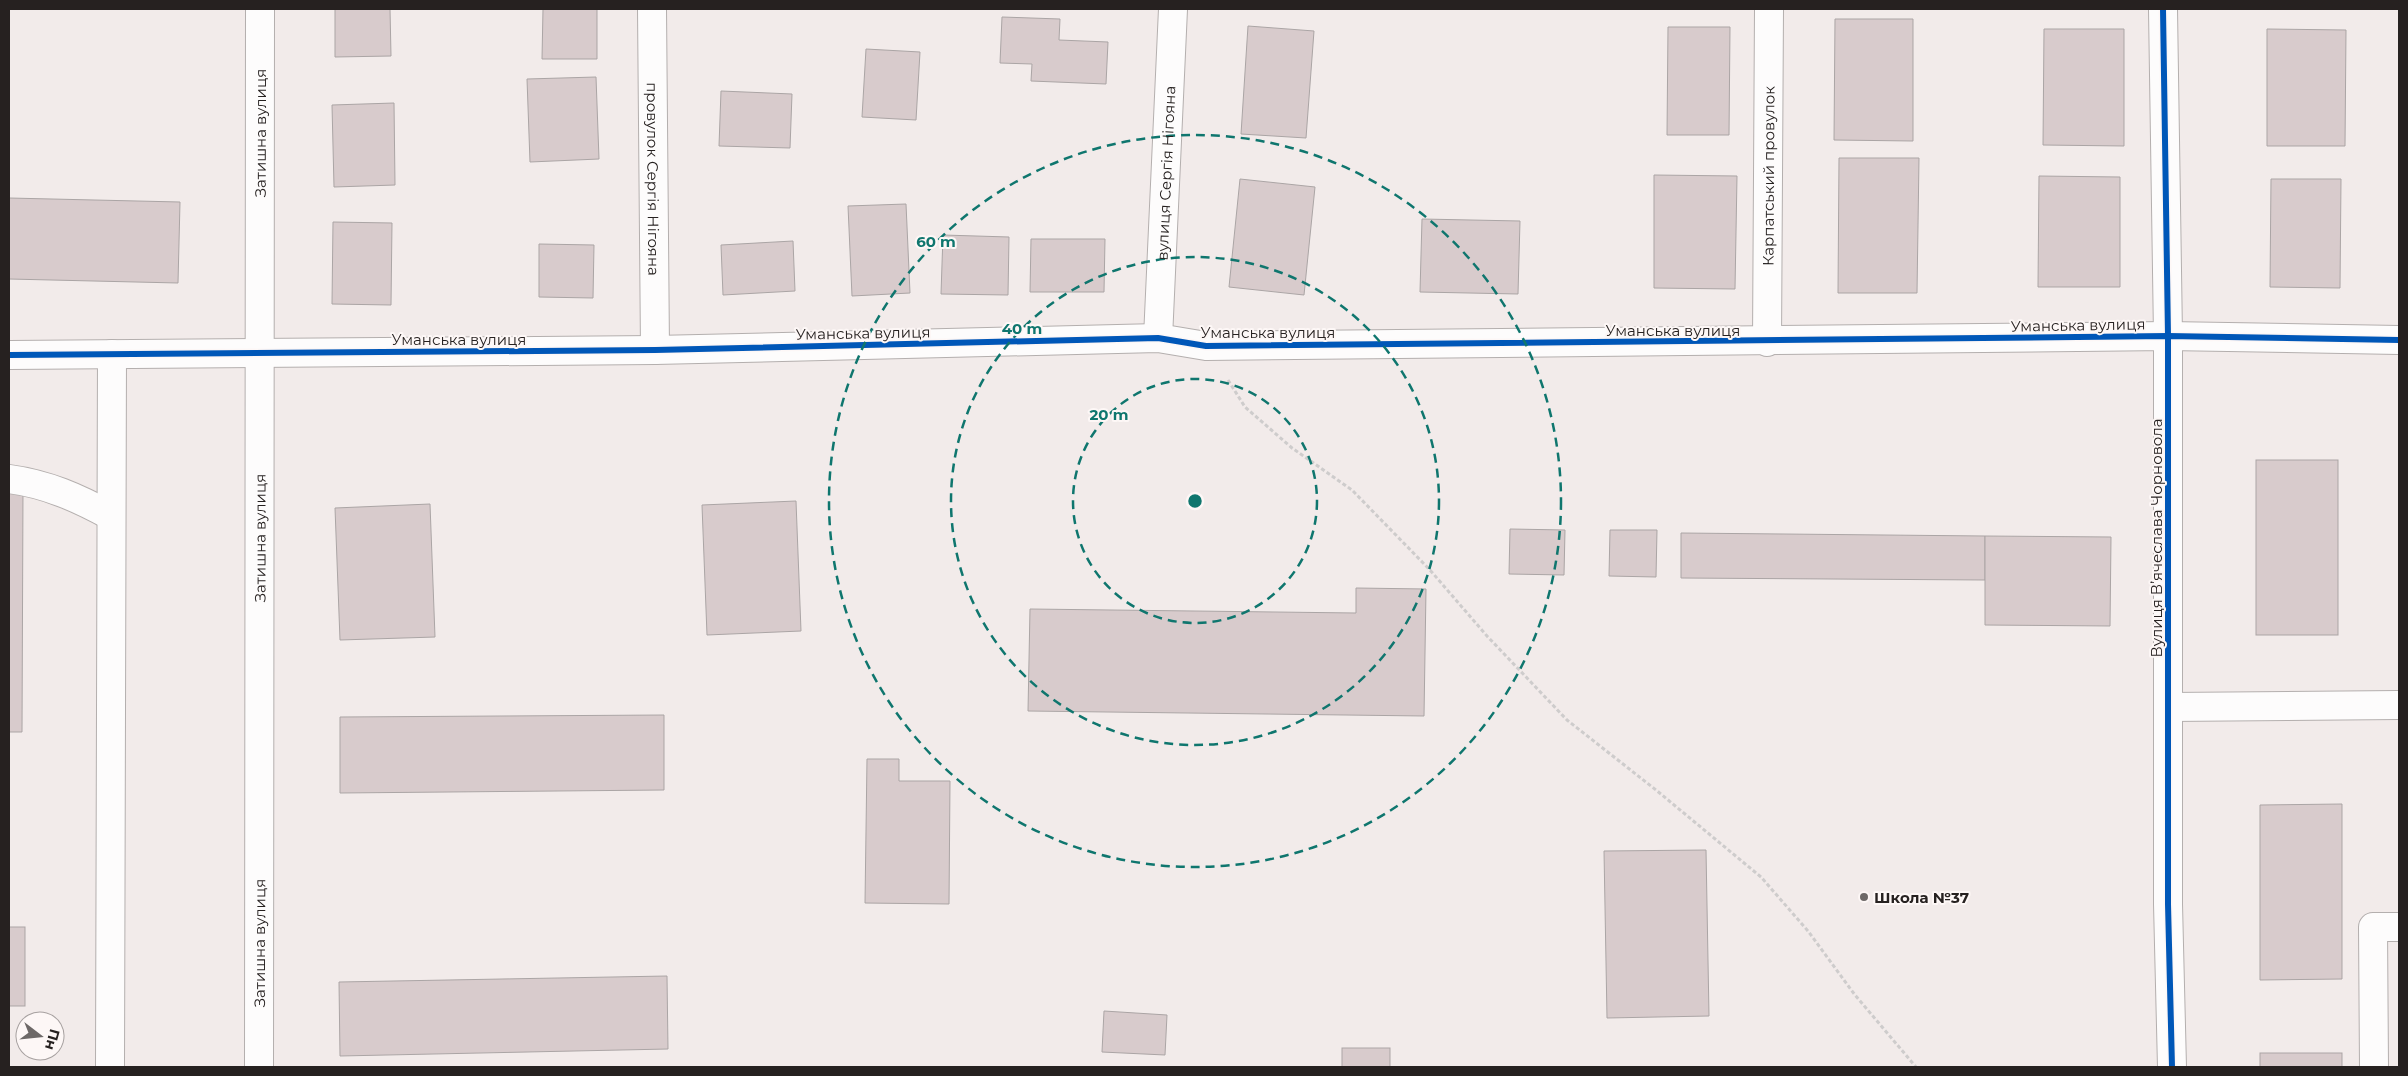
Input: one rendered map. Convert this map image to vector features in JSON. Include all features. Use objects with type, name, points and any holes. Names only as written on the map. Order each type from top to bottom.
[{"type":"street","name":"Затишна вулиця","points":[[259,1067],[260,9]]},
{"type":"street","name":"провулок Сергія Нігояна","points":[[652,9],[655,350]]},
{"type":"street","name":"вулиця Сергія Нігояна","points":[[1158,338],[1173,9]]},
{"type":"street","name":"Карпатський провулок","points":[[1767,342],[1769,9]]},
{"type":"street","name":"Вулиця Вʼячеслава Чорновола","points":[[2163,9],[2168,336],[2168,904],[2172,1067]]},
{"type":"street","name":"Уманська вулиця","points":[[9,354],[655,350],[1158,338],[1206,346],[1767,342],[2168,336],[2399,340]]},
{"type":"street","points":[[110,1067],[112,354]]},
{"type":"street","points":[[9,479],[34,482],[78,498],[111,516]]},
{"type":"street","points":[[2169,707],[2399,705]]},
{"type":"street","points":[[2374,1067],[2373,927],[2399,927]]},
{"type":"path","points":[[1206,346],[1245,408],[1292,448],[1352,490],[1430,570],[1487,636],[1567,720],[1656,790],[1761,878],[1808,931],[1855,994],[1916,1067]]},
{"type":"building","points":[[335,9],[390,9],[391,56],[335,57]]},
{"type":"building","points":[[543,9],[597,9],[597,59],[542,59]]},
{"type":"building","points":[[1002,17],[1060,19],[1059,40],[1108,42],[1106,84],[1031,81],[1032,64],[1000,63]]},
{"type":"building","points":[[1835,19],[1913,19],[1913,141],[1834,140]]},
{"type":"building","points":[[1248,26],[1314,31],[1306,138],[1241,134]]},
{"type":"building","points":[[1668,27],[1730,27],[1729,135],[1667,135]]},
{"type":"building","points":[[2044,29],[2124,29],[2124,146],[2043,145]]},
{"type":"building","points":[[2267,29],[2346,30],[2345,146],[2267,146]]},
{"type":"building","points":[[866,49],[920,52],[916,120],[862,117]]},
{"type":"building","points":[[596,77],[599,159],[530,162],[527,79]]},
{"type":"building","points":[[721,91],[792,94],[790,148],[719,146]]},
{"type":"building","points":[[394,103],[395,185],[334,187],[332,105]]},
{"type":"building","points":[[1839,158],[1919,158],[1917,293],[1838,293]]},
{"type":"building","points":[[1654,175],[1737,176],[1735,289],[1654,288]]},
{"type":"building","points":[[2039,176],[2120,177],[2120,287],[2038,287]]},
{"type":"building","points":[[1240,179],[1315,187],[1304,295],[1229,287]]},
{"type":"building","points":[[2271,179],[2341,179],[2340,288],[2270,287]]},
{"type":"building","points":[[9,198],[180,202],[178,283],[9,279]]},
{"type":"building","points":[[906,204],[910,293],[852,296],[848,206]]},
{"type":"building","points":[[1422,219],[1520,221],[1518,294],[1420,292]]},
{"type":"building","points":[[333,222],[392,223],[391,305],[332,304]]},
{"type":"building","points":[[943,235],[1009,237],[1008,295],[941,294]]},
{"type":"building","points":[[1031,239],[1105,239],[1104,292],[1030,292]]},
{"type":"building","points":[[793,241],[795,291],[723,295],[721,245]]},
{"type":"building","points":[[539,244],[594,245],[593,298],[539,297]]},
{"type":"building","points":[[2256,460],[2338,460],[2338,635],[2256,635]]},
{"type":"building","points":[[9,488],[23,488],[22,732],[9,732]]},
{"type":"building","points":[[796,501],[801,631],[707,635],[702,505]]},
{"type":"building","points":[[430,504],[435,637],[340,640],[335,508]]},
{"type":"building","points":[[1510,529],[1565,530],[1564,575],[1509,574]]},
{"type":"building","points":[[1610,530],[1657,530],[1656,577],[1609,576]]},
{"type":"building","points":[[1681,533],[1985,536],[1985,580],[1681,578]]},
{"type":"building","points":[[1985,536],[2111,537],[2110,626],[1985,625]]},
{"type":"building","points":[[1356,588],[1426,589],[1424,716],[1028,711],[1030,609],[1356,613]]},
{"type":"building","points":[[664,715],[664,790],[340,793],[340,717]]},
{"type":"building","points":[[867,759],[899,759],[899,781],[950,781],[949,904],[865,903]]},
{"type":"building","points":[[2342,804],[2342,979],[2260,980],[2260,805]]},
{"type":"building","points":[[1706,850],[1709,1016],[1607,1018],[1604,851]]},
{"type":"building","points":[[9,927],[25,927],[25,1006],[9,1006]]},
{"type":"building","points":[[667,976],[668,1049],[340,1056],[339,982]]},
{"type":"building","points":[[1104,1011],[1167,1015],[1165,1055],[1102,1052]]},
{"type":"building","points":[[1342,1048],[1390,1048],[1390,1067],[1342,1067]]},
{"type":"building","points":[[2260,1053],[2342,1053],[2342,1067],[2260,1067]]},
{"type":"cycle path","points":[[2163,9],[2168,336],[2168,904],[2172,1067]]},
{"type":"cycle path","points":[[9,355],[655,350],[1158,338],[1206,346],[2168,336],[2399,340]]},
{"type":"place","name":"Школа №37","points":[[1864,897]]}]
